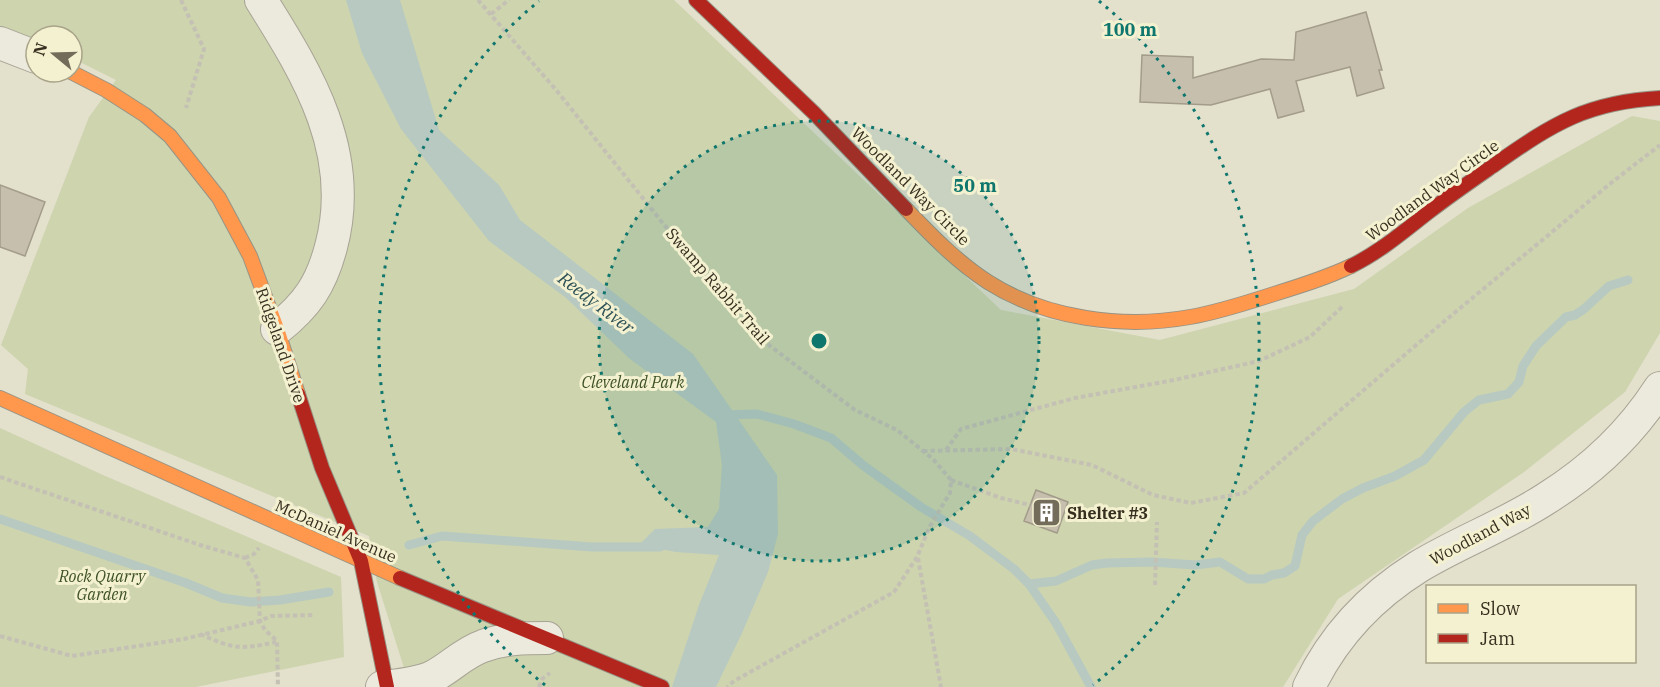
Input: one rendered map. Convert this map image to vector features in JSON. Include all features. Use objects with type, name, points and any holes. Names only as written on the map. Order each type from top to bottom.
[{"type":"street","points":[[261,0],[312,87],[330,140],[340,192],[337,227],[326,267],[307,302],[277,329]]},
{"type":"street","name":"Woodland Way Circle","points":[[696,0],[824,122],[928,231],[968,267],[1013,295],[1055,312],[1097,319],[1146,322],[1181,319],[1230,308],[1332,275],[1386,246],[1450,194],[1551,126],[1575,115],[1614,103],[1660,98]]},
{"type":"street","points":[[0,43],[24,52]]},
{"type":"street","name":"Ridgeland Drive","points":[[84,79],[145,115],[175,142],[219,198],[250,256],[277,329],[322,468],[361,561],[387,687]]},
{"type":"street","name":"Woodland Way","points":[[1309,687],[1321,662],[1347,626],[1382,594],[1417,568],[1545,500],[1580,476],[1626,432],[1645,411],[1660,388]]},
{"type":"street","name":"McDaniel Avenue","points":[[0,398],[361,561],[662,687]]},
{"type":"street","points":[[382,687],[418,682],[433,676],[460,657],[483,646],[509,639],[548,638]]},
{"type":"path","points":[[175,142],[204,49],[181,0]]},
{"type":"path","name":"Swamp Rabbit Trail","points":[[478,0],[557,91],[702,272],[770,346],[855,410],[897,430],[933,459],[951,480]]},
{"type":"path","points":[[490,14],[509,0]]},
{"type":"path","points":[[922,451],[1011,449],[1092,465],[1153,495],[1191,503],[1244,493],[1429,334],[1660,145]]},
{"type":"path","points":[[946,450],[962,429],[1075,398],[1174,380],[1259,361],[1310,337],[1347,302]]},
{"type":"path","points":[[0,477],[200,545],[246,558],[254,554]]},
{"type":"path","points":[[727,687],[894,592],[917,556],[930,526],[950,493],[951,480],[1001,498],[1030,505]]},
{"type":"path","points":[[1155,585],[1157,522]]},
{"type":"path","points":[[917,556],[941,687]]},
{"type":"path","points":[[246,558],[258,580],[260,621],[265,630],[277,641],[278,687]]},
{"type":"path","points":[[0,636],[72,656],[184,639],[260,621],[271,616],[315,615]]},
{"type":"path","points":[[200,634],[222,644],[244,649],[277,641]]},
{"type":"path","points":[[539,687],[542,679],[553,670]]},
{"type":"green space","name":"Cleveland Park","points":[[0,0],[674,0],[1001,310],[1160,340],[1354,289],[1468,208],[1632,116],[1660,121],[1660,333],[1625,392],[1524,472],[1338,599],[1283,687],[410,687],[377,582],[369,536],[25,394],[28,369],[1,345],[89,117],[116,80],[84,64],[84,24],[24,24],[24,40],[0,33]]},
{"type":"green space","name":"Rock Quarry Garden","points":[[0,428],[103,475],[341,577],[344,657],[196,687],[0,687]]},
{"type":"water","name":"Reedy River","points":[[346,0],[400,0],[439,130],[499,185],[520,220],[693,354],[777,475],[778,534],[768,572],[716,687],[672,687],[699,605],[719,555],[676,552],[639,545],[655,529],[708,527],[719,509],[722,465],[716,422],[630,359],[565,297],[489,241],[401,129],[362,53]]},
{"type":"building","points":[[1366,12],[1382,70],[1379,70],[1384,88],[1357,96],[1350,67],[1296,81],[1304,111],[1278,118],[1270,89],[1211,105],[1140,102],[1142,55],[1193,57],[1193,78],[1261,59],[1294,60],[1296,32]]},
{"type":"building","points":[[0,185],[45,202],[25,256],[0,247]]},
{"type":"building","name":"Shelter #3","points":[[1036,490],[1068,502],[1057,533],[1024,521]]},
{"type":"waterway","points":[[1029,584],[1056,581],[1092,565],[1107,563],[1152,562],[1195,565],[1220,562],[1248,579],[1264,579],[1284,573],[1295,566],[1302,535],[1313,521],[1342,499],[1395,476],[1424,460],[1464,412],[1479,400],[1508,394],[1519,382],[1523,366],[1536,346],[1566,317],[1575,315],[1584,309],[1609,286],[1628,280]]},
{"type":"waterway","points":[[724,415],[757,414],[794,424],[831,438],[864,466],[921,507],[970,536],[1014,569],[1029,584],[1056,623],[1091,687]]},
{"type":"waterway","points":[[0,519],[186,583],[222,598],[251,602],[329,592]]},
{"type":"waterway","points":[[409,545],[442,536],[592,547],[660,547]]},
{"type":"traffic: slow","points":[[84,79],[145,115],[170,136],[219,198],[250,256],[298,394]]},
{"type":"traffic: slow","points":[[906,209],[955,257],[988,282],[1035,305],[1086,318],[1138,322],[1201,315],[1303,285],[1351,266]]},
{"type":"traffic: slow","points":[[0,398],[400,578]]},
{"type":"traffic: jam","points":[[696,0],[814,113],[906,209]]},
{"type":"traffic: jam","points":[[1351,266],[1382,248],[1463,187],[1517,149],[1555,126],[1573,117],[1612,104],[1660,98]]},
{"type":"traffic: jam","points":[[298,394],[322,468],[361,561],[387,687]]},
{"type":"traffic: jam","points":[[400,578],[662,687]]},
{"type":"place","name":"Shelter #3","points":[[1046,513]]}]
